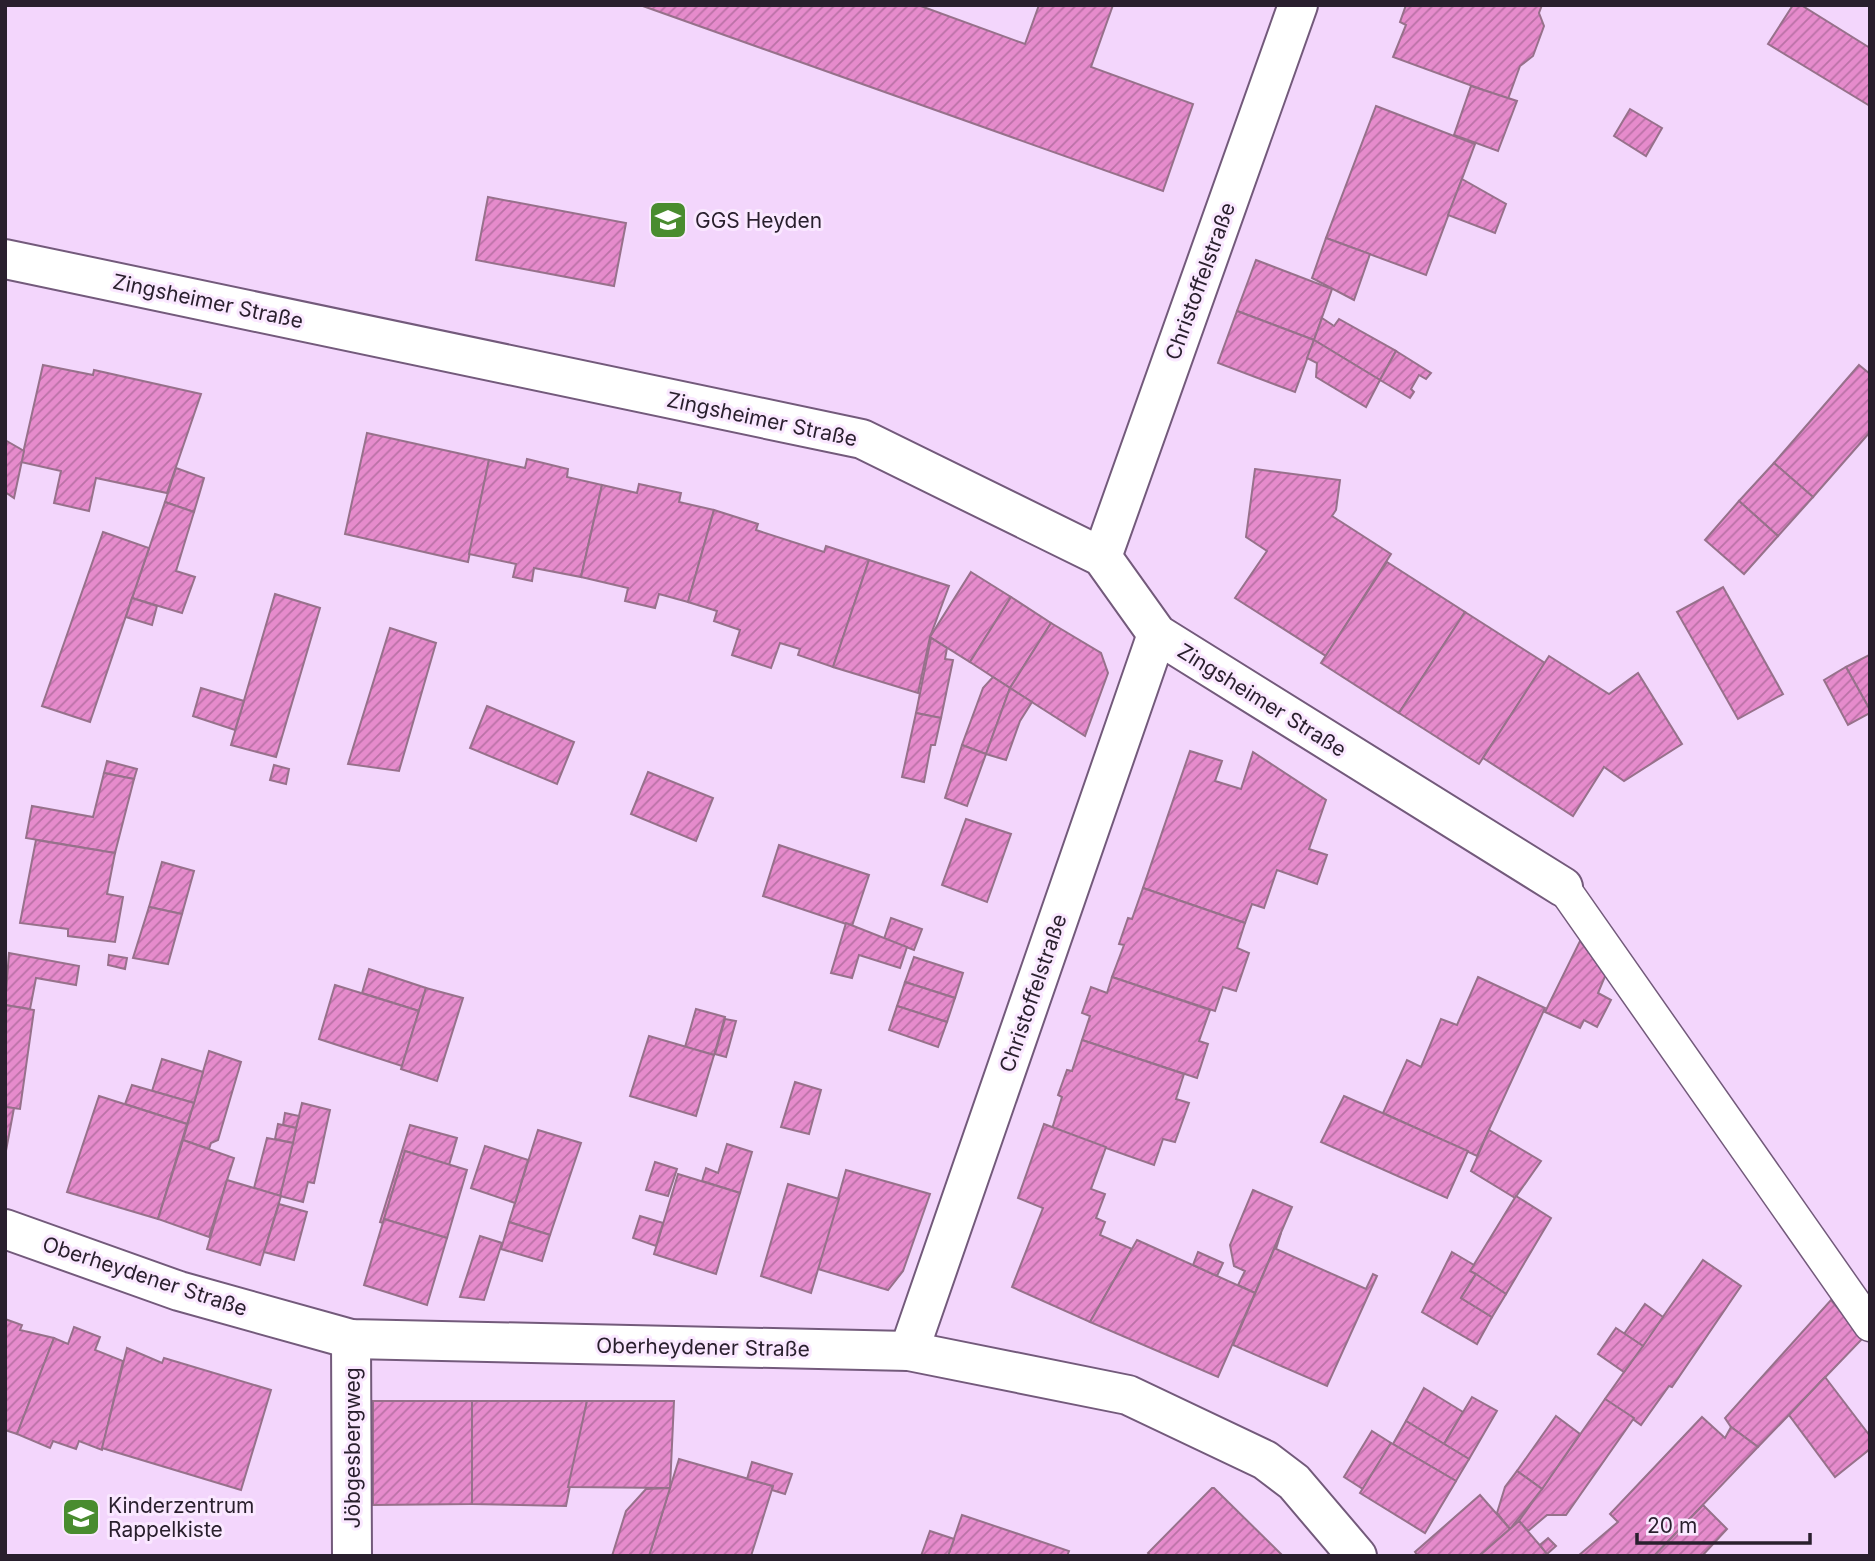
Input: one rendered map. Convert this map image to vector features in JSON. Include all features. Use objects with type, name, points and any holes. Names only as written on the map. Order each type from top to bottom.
[{"type":"street","name":"Christoffelstraße","points":[[1102,557],[1298,5]]},
{"type":"street","name":"Zingsheimer Straße","points":[[5,259],[862,439],[1102,557],[1157,634],[1563,887]]},
{"type":"street","name":"Christoffelstraße","points":[[909,1351],[1157,634]]},
{"type":"street","name":"Oberheydener Straße","points":[[5,1229],[179,1291],[351,1339],[909,1351],[1128,1395],[1265,1460],[1294,1482],[1357,1556]]},
{"type":"street","name":"Jöbgesbergweg","points":[[351,1339],[352,1556]]},
{"type":"lane","points":[[1563,887],[1870,1325]]},
{"type":"building","points":[[640,5],[918,5],[1025,44],[1039,5],[1113,5],[1091,67],[1193,104],[1163,191]]},
{"type":"building","points":[[1406,5],[1542,5],[1539,13],[1544,26],[1533,56],[1520,66],[1508,99],[1393,57],[1406,25],[1400,22]]},
{"type":"building","points":[[1793,5],[1801,5],[1870,48],[1870,106],[1768,44]]},
{"type":"building","points":[[1471,86],[1517,101],[1498,151],[1454,135]]},
{"type":"building","points":[[1376,106],[1475,144],[1426,275],[1326,238]]},
{"type":"building","points":[[1630,109],[1662,128],[1646,156],[1614,136]]},
{"type":"building","points":[[1462,179],[1506,204],[1495,233],[1448,215]]},
{"type":"building","points":[[488,197],[626,223],[614,286],[476,260]]},
{"type":"building","points":[[1326,238],[1370,254],[1354,300],[1312,278]]},
{"type":"building","points":[[1256,260],[1332,289],[1314,340],[1237,311]]},
{"type":"building","points":[[1237,311],[1314,340],[1295,392],[1218,363]]},
{"type":"building","points":[[1322,318],[1334,326],[1339,319],[1396,351],[1380,380],[1314,340]]},
{"type":"building","points":[[1314,340],[1380,380],[1366,407],[1316,377],[1317,363],[1307,358]]},
{"type":"building","points":[[1396,351],[1431,373],[1426,379],[1419,375],[1411,389],[1414,392],[1410,398],[1380,380]]},
{"type":"building","points":[[43,365],[93,375],[94,370],[201,394],[167,493],[96,478],[89,511],[54,503],[61,471],[21,462]]},
{"type":"building","points":[[1859,365],[1870,374],[1870,432],[1813,497],[1774,463]]},
{"type":"building","points":[[367,433],[489,460],[468,562],[345,534]]},
{"type":"building","points":[[5,440],[24,451],[14,498],[5,492]]},
{"type":"building","points":[[527,459],[568,469],[567,477],[602,485],[581,577],[534,568],[532,581],[513,577],[516,564],[469,554],[489,460],[525,468]]},
{"type":"building","points":[[1774,463],[1813,497],[1778,536],[1739,501]]},
{"type":"building","points":[[176,468],[204,478],[194,512],[165,502]]},
{"type":"building","points":[[1255,469],[1340,480],[1336,510],[1332,516],[1391,554],[1326,656],[1235,598],[1267,551],[1246,537]]},
{"type":"building","points":[[639,484],[681,493],[679,502],[714,510],[688,602],[659,594],[655,608],[625,601],[628,588],[581,577],[602,485],[637,493]]},
{"type":"building","points":[[1739,501],[1778,536],[1744,574],[1705,540]]},
{"type":"building","points":[[165,502],[194,512],[176,571],[195,577],[182,613],[132,598]]},
{"type":"building","points":[[714,510],[758,524],[756,530],[824,552],[826,546],[869,560],[833,667],[798,655],[800,649],[780,643],[771,668],[732,655],[740,630],[714,621],[717,611],[688,602]]},
{"type":"building","points":[[103,532],[149,548],[90,722],[42,706]]},
{"type":"building","points":[[869,560],[949,586],[930,637],[918,693],[833,667]]},
{"type":"building","points":[[1387,562],[1465,612],[1399,713],[1321,663]]},
{"type":"building","points":[[971,572],[1011,597],[970,662],[930,637]]},
{"type":"building","points":[[1723,587],[1783,694],[1738,719],[1677,612]]},
{"type":"building","points":[[275,594],[320,608],[276,757],[231,745]]},
{"type":"building","points":[[1011,597],[1051,623],[1010,688],[970,662]]},
{"type":"building","points":[[132,598],[157,606],[152,625],[126,617]]},
{"type":"building","points":[[1465,612],[1545,663],[1479,764],[1399,713]]},
{"type":"building","points":[[1051,623],[1101,653],[1108,673],[1085,736],[1010,688]]},
{"type":"building","points":[[390,628],[436,643],[399,771],[348,764]]},
{"type":"building","points":[[931,638],[947,648],[945,659],[953,660],[941,718],[916,713]]},
{"type":"building","points":[[1869,655],[1870,657],[1870,710],[1846,667]]},
{"type":"building","points":[[1549,656],[1609,694],[1638,673],[1682,744],[1624,781],[1604,767],[1573,816],[1483,758]]},
{"type":"building","points":[[1846,667],[1870,710],[1870,713],[1848,725],[1824,680]]},
{"type":"building","points":[[993,677],[1010,688],[986,754],[962,745],[983,688]]},
{"type":"building","points":[[201,688],[244,701],[235,730],[193,716]]},
{"type":"building","points":[[1010,688],[1032,702],[1020,721],[1006,760],[986,754]]},
{"type":"building","points":[[487,706],[574,742],[557,784],[470,748]]},
{"type":"building","points":[[916,713],[941,718],[935,745],[931,745],[924,782],[902,777]]},
{"type":"building","points":[[962,745],[986,754],[967,806],[945,798]]},
{"type":"building","points":[[1190,751],[1222,761],[1215,781],[1241,789],[1253,752],[1326,800],[1309,849],[1327,855],[1317,884],[1277,870],[1264,908],[1252,904],[1245,923],[1143,888]]},
{"type":"building","points":[[107,761],[137,769],[134,779],[104,773]]},
{"type":"building","points":[[274,765],[289,769],[286,784],[270,780]]},
{"type":"building","points":[[648,772],[713,798],[696,841],[631,814]]},
{"type":"building","points":[[104,773],[134,779],[115,853],[26,838],[32,806],[93,817]]},
{"type":"building","points":[[966,819],[1011,834],[987,902],[942,885]]},
{"type":"building","points":[[36,840],[115,853],[107,894],[123,897],[115,942],[68,936],[68,929],[20,923]]},
{"type":"building","points":[[779,845],[869,875],[852,926],[763,896]]},
{"type":"building","points":[[162,862],[194,871],[182,914],[149,907]]},
{"type":"building","points":[[1143,888],[1245,923],[1237,948],[1249,953],[1236,991],[1223,987],[1215,1011],[1112,977],[1124,945],[1119,944],[1128,918],[1132,919]]},
{"type":"building","points":[[149,907],[182,914],[168,964],[133,958]]},
{"type":"building","points":[[891,918],[922,929],[914,950],[884,939]]},
{"type":"building","points":[[846,923],[907,947],[900,968],[859,955],[852,978],[831,973]]},
{"type":"building","points":[[1580,941],[1606,974],[1598,993],[1611,1000],[1597,1027],[1584,1020],[1580,1028],[1545,1012]]},
{"type":"building","points":[[9,953],[79,966],[76,985],[36,978],[30,1009],[5,1005]]},
{"type":"building","points":[[109,955],[127,958],[125,969],[108,965]]},
{"type":"building","points":[[914,957],[963,973],[955,998],[905,982]]},
{"type":"building","points":[[369,969],[426,988],[419,1011],[362,993]]},
{"type":"building","points":[[1112,977],[1210,1010],[1199,1041],[1208,1044],[1197,1078],[1082,1040],[1090,1016],[1082,1013],[1091,987],[1107,993]]},
{"type":"building","points":[[1478,977],[1545,1008],[1477,1156],[1383,1113],[1407,1060],[1421,1067],[1441,1019],[1457,1025]]},
{"type":"building","points":[[905,982],[955,998],[947,1022],[897,1006]]},
{"type":"building","points":[[335,985],[419,1011],[402,1066],[319,1039]]},
{"type":"building","points":[[426,988],[463,998],[437,1081],[401,1069]]},
{"type":"building","points":[[5,1005],[34,1010],[20,1109],[5,1107]]},
{"type":"building","points":[[897,1006],[947,1022],[938,1047],[889,1030]]},
{"type":"building","points":[[696,1009],[725,1017],[714,1055],[685,1047]]},
{"type":"building","points":[[725,1019],[736,1021],[726,1057],[715,1054]]},
{"type":"building","points":[[649,1036],[714,1055],[696,1116],[630,1096]]},
{"type":"building","points":[[1082,1040],[1184,1074],[1176,1099],[1189,1103],[1175,1142],[1163,1139],[1154,1165],[1052,1129],[1062,1097],[1058,1095],[1067,1070],[1072,1071]]},
{"type":"building","points":[[209,1051],[241,1062],[218,1140],[211,1143],[209,1149],[183,1140]]},
{"type":"building","points":[[162,1059],[203,1072],[194,1103],[152,1091]]},
{"type":"building","points":[[795,1082],[821,1090],[809,1134],[781,1127]]},
{"type":"building","points":[[132,1085],[194,1103],[187,1124],[125,1104]]},
{"type":"building","points":[[99,1096],[187,1124],[158,1219],[67,1192]]},
{"type":"building","points":[[1344,1096],[1468,1151],[1447,1198],[1321,1142]]},
{"type":"building","points":[[302,1103],[330,1110],[314,1183],[308,1182],[303,1202],[280,1196]]},
{"type":"building","points":[[5,1107],[14,1108],[5,1156]]},
{"type":"building","points":[[285,1113],[299,1116],[296,1128],[283,1125]]},
{"type":"building","points":[[278,1124],[296,1128],[293,1143],[275,1139]]},
{"type":"building","points":[[1044,1124],[1106,1147],[1091,1189],[1105,1194],[1096,1218],[1105,1222],[1100,1235],[1132,1249],[1090,1322],[1012,1287],[1043,1208],[1018,1198]]},
{"type":"building","points":[[410,1125],[457,1138],[449,1165],[405,1151],[383,1223],[380,1222]]},
{"type":"building","points":[[538,1130],[581,1143],[550,1235],[509,1222]]},
{"type":"building","points":[[1489,1130],[1541,1161],[1515,1198],[1471,1171]]},
{"type":"building","points":[[267,1138],[293,1143],[280,1196],[254,1188]]},
{"type":"building","points":[[183,1140],[234,1158],[209,1237],[158,1219]]},
{"type":"building","points":[[727,1144],[752,1152],[740,1193],[702,1181],[706,1168],[718,1173]]},
{"type":"building","points":[[485,1146],[528,1160],[515,1203],[471,1188]]},
{"type":"building","points":[[405,1151],[467,1170],[447,1238],[384,1219]]},
{"type":"building","points":[[655,1162],[677,1169],[668,1196],[646,1190]]},
{"type":"building","points":[[846,1170],[930,1194],[903,1271],[888,1290],[818,1269]]},
{"type":"building","points":[[678,1174],[740,1193],[716,1274],[654,1254]]},
{"type":"building","points":[[227,1180],[281,1196],[260,1265],[207,1249]]},
{"type":"building","points":[[788,1184],[839,1199],[811,1293],[761,1276]]},
{"type":"building","points":[[1253,1190],[1292,1207],[1255,1293],[1238,1285],[1245,1271],[1234,1266],[1230,1245]]},
{"type":"building","points":[[1516,1196],[1551,1218],[1506,1294],[1470,1271]]},
{"type":"building","points":[[279,1204],[307,1212],[294,1260],[264,1252]]},
{"type":"building","points":[[640,1216],[663,1223],[656,1246],[633,1238]]},
{"type":"building","points":[[384,1219],[447,1238],[427,1305],[364,1285]]},
{"type":"building","points":[[509,1222],[550,1235],[542,1261],[501,1249]]},
{"type":"building","points":[[1281,1233],[1276,1249],[1366,1289],[1373,1274],[1377,1276],[1327,1386],[1233,1345]]},
{"type":"building","points":[[480,1236],[502,1243],[484,1300],[460,1297]]},
{"type":"building","points":[[1137,1240],[1255,1293],[1218,1377],[1090,1322]]},
{"type":"building","points":[[1198,1252],[1223,1263],[1217,1276],[1193,1265]]},
{"type":"building","points":[[1452,1252],[1474,1265],[1470,1271],[1476,1274],[1461,1298],[1492,1317],[1477,1344],[1422,1312]]},
{"type":"building","points":[[1703,1260],[1741,1286],[1672,1387],[1669,1386],[1641,1425],[1605,1399]]},
{"type":"building","points":[[1476,1274],[1506,1294],[1492,1317],[1461,1298]]},
{"type":"building","points":[[1831,1300],[1863,1338],[1758,1447],[1731,1427],[1725,1418]]},
{"type":"building","points":[[1645,1304],[1663,1317],[1643,1346],[1624,1334]]},
{"type":"building","points":[[5,1319],[22,1325],[20,1330],[54,1338],[17,1434],[5,1430]]},
{"type":"building","points":[[74,1327],[100,1337],[95,1350],[123,1361],[102,1450],[79,1441],[76,1449],[53,1441],[50,1448],[17,1434],[54,1338],[68,1344]]},
{"type":"building","points":[[1616,1328],[1643,1346],[1624,1372],[1598,1354]]},
{"type":"building","points":[[127,1348],[162,1363],[164,1358],[271,1390],[241,1490],[102,1448]]},
{"type":"building","points":[[1825,1377],[1870,1436],[1870,1449],[1835,1477],[1789,1415]]},
{"type":"building","points":[[1424,1388],[1463,1412],[1444,1444],[1406,1421]]},
{"type":"building","points":[[1472,1397],[1497,1411],[1469,1459],[1444,1444]]},
{"type":"building","points":[[1605,1399],[1634,1418],[1566,1515],[1547,1515],[1528,1531],[1519,1521]]},
{"type":"building","points":[[373,1401],[472,1401],[472,1504],[373,1505]]},
{"type":"building","points":[[472,1401],[587,1401],[566,1506],[472,1504]]},
{"type":"building","points":[[587,1401],[674,1401],[670,1488],[568,1487]]},
{"type":"building","points":[[1556,1416],[1580,1434],[1542,1489],[1517,1471]]},
{"type":"building","points":[[1702,1417],[1725,1438],[1731,1427],[1758,1447],[1654,1556],[1578,1556],[1618,1522],[1610,1514]]},
{"type":"building","points":[[1406,1421],[1469,1459],[1456,1481],[1393,1444]]},
{"type":"building","points":[[1372,1431],[1391,1443],[1363,1489],[1344,1477]]},
{"type":"building","points":[[1391,1443],[1456,1481],[1425,1533],[1360,1493]]},
{"type":"building","points":[[679,1459],[773,1486],[751,1556],[649,1556]]},
{"type":"building","points":[[752,1462],[792,1474],[785,1494],[772,1490],[773,1486],[747,1479]]},
{"type":"building","points":[[1517,1471],[1542,1489],[1510,1529],[1497,1513],[1505,1487]]},
{"type":"building","points":[[670,1488],[649,1556],[612,1556],[626,1511],[646,1489]]},
{"type":"building","points":[[1212,1488],[1283,1556],[1151,1556],[1148,1553]]},
{"type":"building","points":[[1480,1495],[1510,1529],[1479,1556],[1418,1556],[1415,1552]]},
{"type":"building","points":[[1703,1505],[1727,1529],[1702,1556],[1654,1556]]},
{"type":"building","points":[[962,1515],[1069,1551],[1067,1556],[948,1556]]},
{"type":"building","points":[[1519,1521],[1549,1556],[1479,1556],[1510,1529]]},
{"type":"building","points":[[930,1531],[954,1539],[948,1556],[921,1556]]},
{"type":"building","points":[[1548,1538],[1556,1546],[1547,1554],[1540,1545]]},
{"type":"place","name":"GGS Heyden","points":[[668,220]]},
{"type":"place","name":"Kinderzentrum Rappelkiste","points":[[81,1517]]}]
